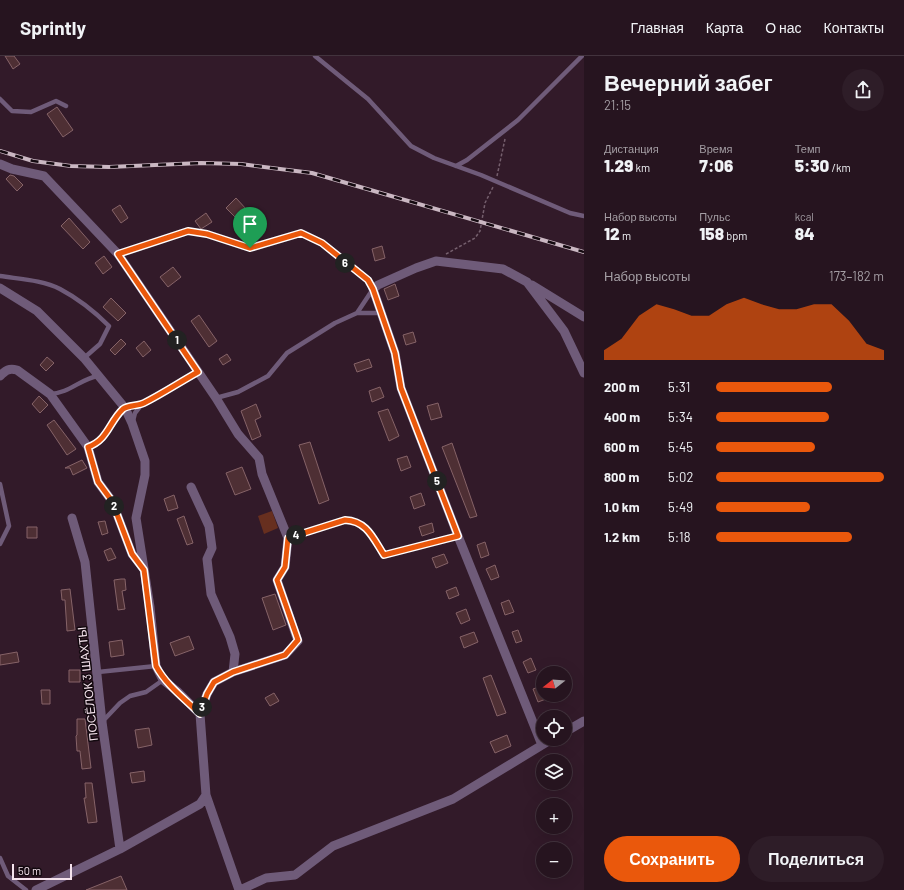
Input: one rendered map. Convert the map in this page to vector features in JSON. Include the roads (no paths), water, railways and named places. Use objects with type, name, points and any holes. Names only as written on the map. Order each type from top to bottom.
[{"type":"street","points":[[0,164],[12,169],[44,176],[118,254],[216,398],[238,434],[259,458],[262,474],[288,538],[285,567],[277,580],[298,640],[285,655],[233,672],[214,682],[207,694],[200,714],[206,795],[239,890],[266,878],[295,875],[333,846],[454,799],[539,746]]},
{"type":"street","points":[[536,729],[458,536],[401,388],[395,353],[373,289],[378,285],[416,268],[436,261],[503,269],[584,317]]},
{"type":"street","points":[[527,282],[564,331],[584,373]]},
{"type":"street","points":[[0,288],[37,311],[84,358],[125,408],[145,462],[145,475],[136,518],[156,666],[163,680],[178,691],[200,714]]},
{"type":"street","points":[[0,376],[11,368],[17,370],[50,394],[88,447],[98,482],[112,501],[132,554],[144,570]]},
{"type":"street","points":[[191,487],[208,526],[212,548],[206,559],[211,594],[230,636],[235,654],[233,672]]},
{"type":"street","name":"ПОСЁЛОК 3 ШАХТЫ","points":[[72,518],[85,562],[98,672],[102,722],[120,849]]},
{"type":"street","points":[[572,728],[584,721]]},
{"type":"street","points":[[36,890],[120,849],[200,804],[206,795]]},
{"type":"lane","points":[[315,56],[368,99],[411,146],[570,213],[584,216]]},
{"type":"lane","points":[[456,166],[467,160],[518,120],[572,68],[582,56]]},
{"type":"lane","points":[[0,99],[12,111],[31,112],[56,100],[66,106]]},
{"type":"lane","points":[[118,254],[188,231],[207,234],[250,248],[301,233],[322,243],[368,280],[373,289],[357,313]]},
{"type":"lane","points":[[0,276],[46,284],[60,289],[90,308],[109,326],[100,344],[84,358]]},
{"type":"lane","points":[[216,398],[238,392],[268,376],[287,353],[336,323],[357,313],[380,313]]},
{"type":"lane","points":[[88,447],[97,443],[103,437],[117,416],[125,408],[142,404],[198,372]]},
{"type":"lane","points":[[50,394],[62,393],[89,378],[98,376]]},
{"type":"lane","points":[[132,424],[135,413],[142,404]]},
{"type":"lane","points":[[0,484],[8,526],[0,544]]},
{"type":"lane","points":[[288,538],[345,520],[355,521],[363,525],[384,555],[458,536]]},
{"type":"lane","points":[[98,672],[156,666]]},
{"type":"lane","points":[[102,722],[120,703],[130,696],[146,692],[163,680]]},
{"type":"lane","points":[[0,858],[8,876],[26,890]]},
{"type":"railway","points":[[0,151],[33,161],[71,166],[109,167],[201,163],[241,164],[312,173],[584,252]]}]
